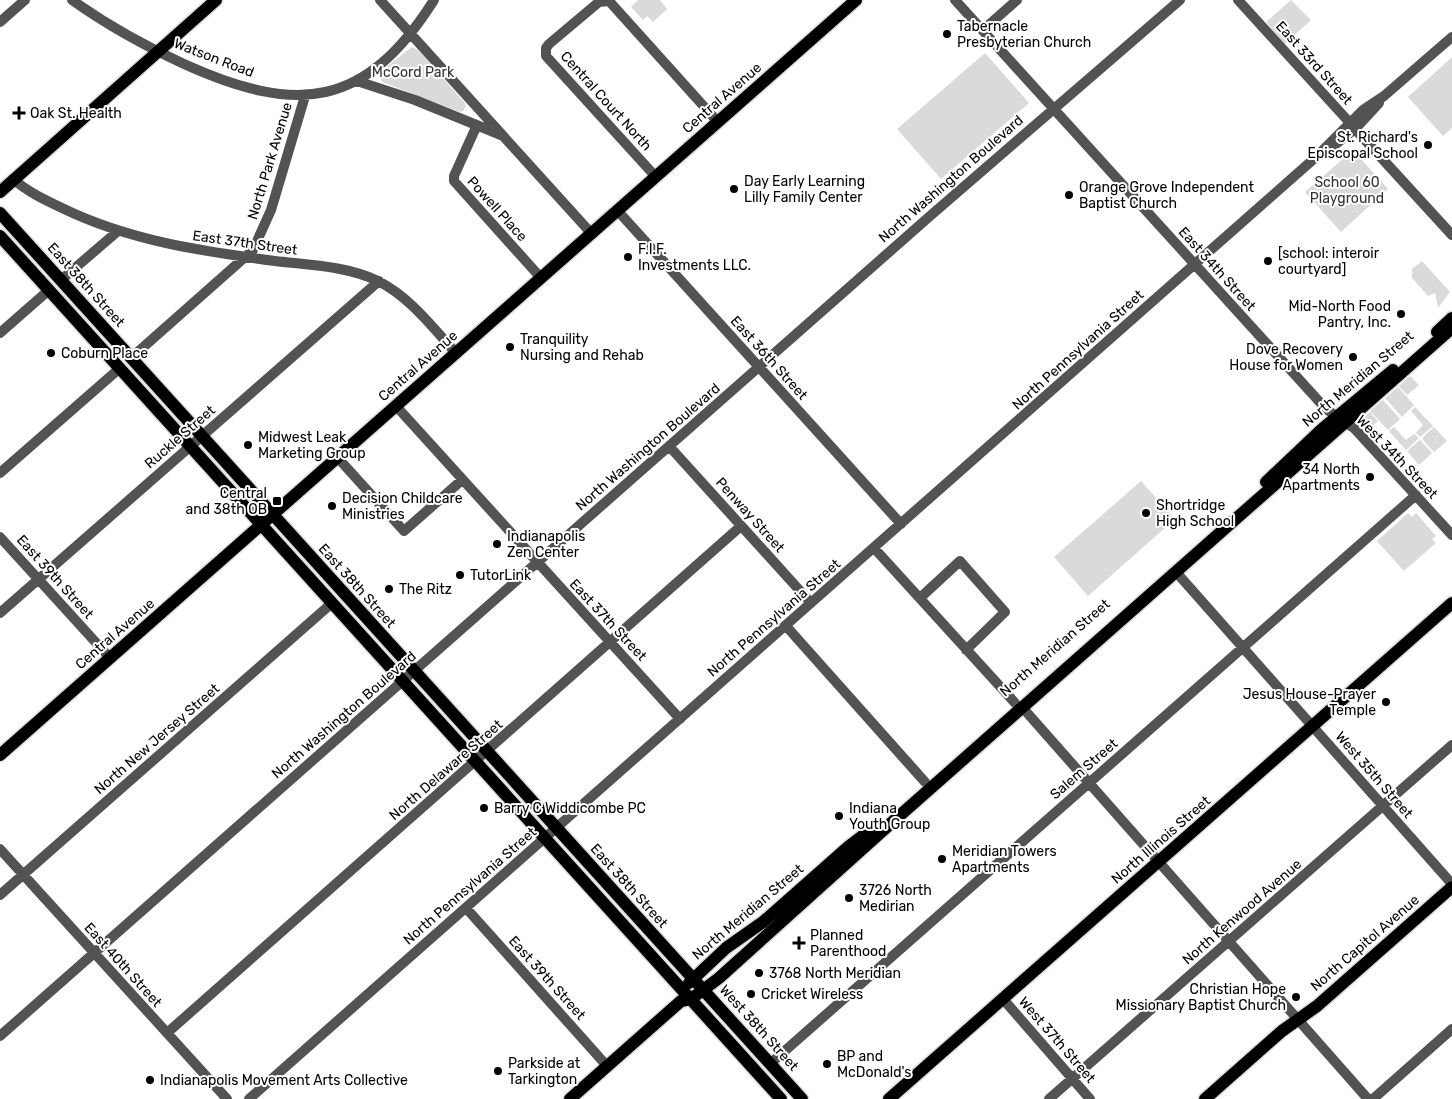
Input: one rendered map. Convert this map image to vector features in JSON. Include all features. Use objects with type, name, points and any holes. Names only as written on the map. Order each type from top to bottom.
[{"type":"main road","points":[[0,192],[216,0]]},
{"type":"main road","name":"Central Avenue","points":[[0,755],[856,0]]},
{"type":"main road","name":"East 38th Street","points":[[0,212],[693,978]]},
{"type":"main road","points":[[0,236],[545,838],[685,996],[781,1099]]},
{"type":"main road","name":"North Meridian Street","points":[[570,1099],[685,996],[693,978],[726,948],[763,922],[925,782],[1176,572],[1452,318]]},
{"type":"main road","name":"North Meridian Street","points":[[685,996],[704,990],[1019,705],[1342,420],[1452,328]]},
{"type":"main road","name":"North Illinois Street","points":[[889,1099],[1452,603]]},
{"type":"main road","name":"North Capitol Avenue","points":[[1204,1099],[1282,1031],[1317,1006],[1452,885]]},
{"type":"main road","name":"West 38th Street","points":[[693,978],[802,1099]]},
{"type":"street","points":[[0,22],[25,0]]},
{"type":"street","name":"Watson Road","points":[[72,0],[126,34],[208,74],[244,86],[285,95],[304,96],[327,92],[357,81],[391,56],[411,34],[434,0]]},
{"type":"street","points":[[380,0],[591,233]]},
{"type":"street","name":"East 34th Street","points":[[955,0],[1326,409],[1342,420]]},
{"type":"street","points":[[983,30],[1017,0]]},
{"type":"street","name":"North Washington Boulevard","points":[[0,1036],[669,446],[1180,0]]},
{"type":"street","name":"East 33rd Street","points":[[1238,0],[1452,236]]},
{"type":"street","name":"Central Court North","points":[[655,176],[546,56],[546,47],[599,2],[610,2],[717,121]]},
{"type":"street","name":"North Pennsylvania Street","points":[[249,1099],[1352,126],[1369,116],[1384,96],[1452,37]]},
{"type":"street","points":[[357,81],[415,100],[504,137]]},
{"type":"street","name":"North Park Avenue","points":[[131,358],[247,257],[255,247],[270,214],[304,96]]},
{"type":"street","name":"Powell Place","points":[[477,125],[454,181],[541,278]]},
{"type":"street","name":"East 37th Street","points":[[14,179],[22,186],[54,204],[118,231],[186,249],[341,270],[379,282],[404,299],[456,353]]},
{"type":"street","name":"East 36th Street","points":[[617,210],[901,524]]},
{"type":"street","points":[[61,280],[118,231]]},
{"type":"street","name":"Ruckle Street","points":[[0,613],[379,282]]},
{"type":"street","points":[[0,333],[49,290]]},
{"type":"street","points":[[0,473],[120,368]]},
{"type":"street","name":"East 37th Street","points":[[396,406],[680,719]]},
{"type":"street","name":"West 34th Street","points":[[1342,420],[1355,429],[1452,535]]},
{"type":"street","name":"Penway Street","points":[[669,446],[811,603]]},
{"type":"street","points":[[337,457],[404,531],[462,480]]},
{"type":"street","name":"Salem Street","points":[[771,1063],[1416,495]]},
{"type":"street","name":"North Delaware Street","points":[[167,1033],[488,752],[741,526]]},
{"type":"street","name":"East 39th Street","points":[[0,537],[110,658]]},
{"type":"street","points":[[874,548],[1090,783],[1368,1099]]},
{"type":"street","points":[[920,598],[960,561],[985,588],[1005,612],[966,650]]},
{"type":"street","name":"West 35th Street","points":[[1176,572],[1452,885]]},
{"type":"street","name":"North New Jersey Street","points":[[0,895],[332,603]]},
{"type":"street","points":[[786,626],[925,782]]},
{"type":"street","name":"North Kenwood Avenue","points":[[1049,1099],[1452,745]]},
{"type":"street","name":"East 40th Street","points":[[0,849],[227,1099]]},
{"type":"street","name":"East 39th Street","points":[[466,908],[607,1066]]},
{"type":"street","name":"West 37th Street","points":[[1003,999],[1090,1099]]},
{"type":"street","points":[[1373,1099],[1452,1029]]},
{"type":"green space","points":[[638,0],[660,0],[667,9],[653,22],[647,16],[643,20],[631,7]]},
{"type":"green space","points":[[1291,0],[1311,20],[1285,44],[1266,22]]},
{"type":"green space","name":"McCord Park","points":[[412,47],[418,50],[464,102],[466,106],[463,111],[460,112],[382,82],[380,77],[381,71]]},
{"type":"green space","points":[[985,53],[1029,103],[941,179],[897,129]]},
{"type":"green space","points":[[1452,57],[1452,128],[1443,136],[1408,97]]},
{"type":"green space","name":"School 60 Playground","points":[[1353,150],[1388,189],[1341,232],[1305,192]]},
{"type":"green space","points":[[1422,261],[1450,292],[1438,308],[1435,293],[1428,296],[1412,278],[1412,269]]},
{"type":"green space","points":[[1410,376],[1419,385],[1407,395],[1399,386]]},
{"type":"green space","points":[[1398,387],[1414,405],[1402,417],[1385,398]]},
{"type":"green space","points":[[1383,400],[1400,419],[1388,430],[1370,411]]},
{"type":"green space","points":[[1415,407],[1433,426],[1420,437],[1416,433],[1423,425],[1411,411]]},
{"type":"green space","points":[[1370,412],[1378,421],[1367,431],[1359,421]]},
{"type":"green space","points":[[1394,427],[1406,440],[1414,434],[1419,438],[1406,450],[1389,431]]},
{"type":"green space","points":[[1434,427],[1447,441],[1434,452],[1423,440],[1423,437]]},
{"type":"green space","points":[[1420,440],[1432,453],[1419,465],[1407,451]]},
{"type":"green space","points":[[1141,481],[1175,519],[1088,596],[1054,557]]},
{"type":"green space","points":[[1408,513],[1412,517],[1416,513],[1436,536],[1432,539],[1436,543],[1404,571],[1377,541]]},
{"type":"place","name":"Tabernacle Presbyterian Church","points":[[947,34]]},
{"type":"place","name":"Oak St. Health","points":[[19,113]]},
{"type":"place","name":"St. Richard's Episcopal School","points":[[1428,145]]},
{"type":"place","name":"Day Early Learning Lilly Family Center","points":[[734,189]]},
{"type":"place","name":"Orange Grove Independent Baptist Church","points":[[1069,195]]},
{"type":"place","name":"F.I.F. Investments LLC.","points":[[628,257]]},
{"type":"place","name":"[school: interoir courtyard]","points":[[1268,261]]},
{"type":"place","name":"Mid-North Food Pantry, Inc.","points":[[1401,314]]},
{"type":"place","name":"Tranquility Nursing and Rehab","points":[[510,347]]},
{"type":"place","name":"Coburn Place","points":[[51,353]]},
{"type":"place","name":"Dove Recovery House for Women","points":[[1353,357]]},
{"type":"place","name":"Midwest Leak Marketing Group","points":[[248,445]]},
{"type":"place","name":"34 North Apartments","points":[[1370,477]]},
{"type":"place","name":"Central and 38th OB","points":[[277,501]]},
{"type":"place","name":"Decision Childcare Ministries","points":[[332,506]]},
{"type":"place","name":"Shortridge High School","points":[[1146,513]]},
{"type":"place","name":"Indianapolis Zen Center","points":[[497,544]]},
{"type":"place","name":"TutorLink","points":[[460,575]]},
{"type":"place","name":"The Ritz","points":[[389,589]]},
{"type":"place","name":"Jesus House-Prayer Temple","points":[[1386,702]]},
{"type":"place","name":"Barry C Widdicombe PC","points":[[484,808]]},
{"type":"place","name":"Indiana Youth Group","points":[[839,816]]},
{"type":"place","name":"Meridian Towers Apartments","points":[[942,859]]},
{"type":"place","name":"3726 North Medirian","points":[[849,898]]},
{"type":"place","name":"Planned Parenthood","points":[[799,943]]},
{"type":"place","name":"3768 North Meridian","points":[[759,973]]},
{"type":"place","name":"Cricket Wireless","points":[[751,994]]},
{"type":"place","name":"Christian Hope Missionary Baptist Church","points":[[1296,997]]},
{"type":"place","name":"BP and McDonald's","points":[[827,1064]]},
{"type":"place","name":"Parkside at Tarkington","points":[[498,1071]]},
{"type":"place","name":"Indianapolis Movement Arts Collective","points":[[150,1080]]}]
